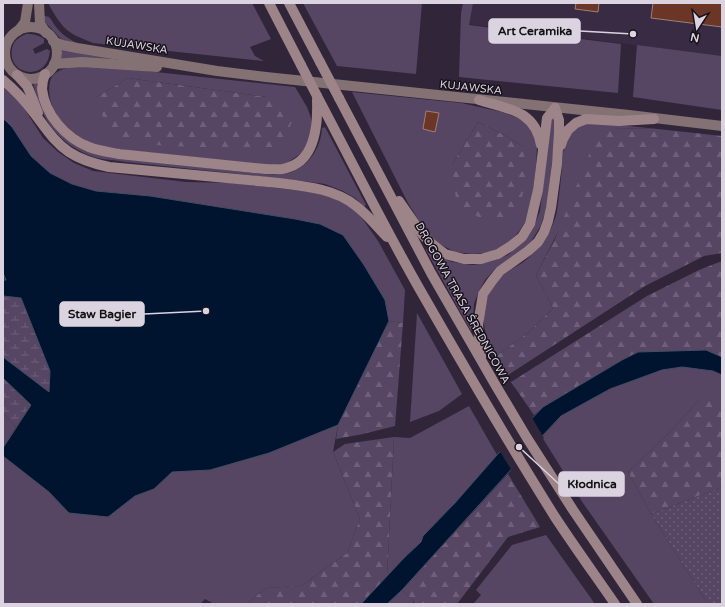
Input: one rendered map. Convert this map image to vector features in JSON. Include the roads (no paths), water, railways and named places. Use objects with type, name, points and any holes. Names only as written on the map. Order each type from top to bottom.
[{"type":"main road","points":[[269,3],[419,288],[512,447],[556,518],[615,604]]},
{"type":"main road","name":"DROGOWA TRASA ŚREDNICOWA","points":[[289,3],[431,273],[482,362],[569,504],[637,604]]},
{"type":"main road","points":[[45,74],[42,89],[52,116],[74,139],[91,148],[120,154],[272,170],[282,169],[298,162],[305,156],[312,145],[318,114],[317,96]]},
{"type":"main road","points":[[17,75],[27,86],[49,134]]},
{"type":"main road","points":[[3,80],[24,100],[49,134],[58,143],[68,152],[88,161],[109,167],[279,183],[325,190],[356,205],[396,246]]},
{"type":"main road","points":[[479,100],[513,110],[525,116],[534,126],[539,135],[542,161]]},
{"type":"main road","points":[[377,171],[422,234],[445,254],[464,259],[481,259],[498,254],[522,237],[530,224],[542,161],[547,118],[555,108]]},
{"type":"main road","points":[[482,362],[478,325],[483,294],[500,271],[538,242],[548,221],[557,164],[559,120],[555,108]]},
{"type":"main road","points":[[557,164],[563,139],[568,130],[576,123],[586,119],[618,121],[654,119]]},
{"type":"street","points":[[28,3],[24,22],[6,42],[5,63],[17,75],[33,79],[50,70],[56,58],[53,41],[40,23],[39,3]]},
{"type":"street","points":[[18,30],[25,28],[37,28],[46,33]]},
{"type":"street","name":"KUJAWSKA","points":[[53,41],[62,45],[77,48],[266,78],[722,126]]},
{"type":"street","name":"KUJAWSKA","points":[[54,64],[82,62],[217,71]]},
{"type":"water","points":[[3,120],[5,120],[12,127],[31,156],[50,173],[72,184],[96,191],[150,196],[295,219],[320,224],[343,235],[364,265],[385,300],[389,321],[338,425],[269,453],[210,470],[172,472],[154,489],[135,496],[108,517],[69,513],[49,492],[3,456],[3,448],[31,405],[3,378],[3,357],[49,392],[50,371],[21,298],[3,296],[3,280],[6,280],[3,273]]},
{"type":"water","points":[[706,350],[722,357],[722,375],[713,371],[682,367],[662,370],[610,389],[561,416],[402,590],[387,604],[361,604],[421,542],[423,536],[543,407],[638,352]]},
{"type":"place","name":"Art Ceramika","points":[[633,34]]},
{"type":"place","name":"Staw Bagier","points":[[206,311]]},
{"type":"place","name":"Kłodnica","points":[[519,447]]}]
